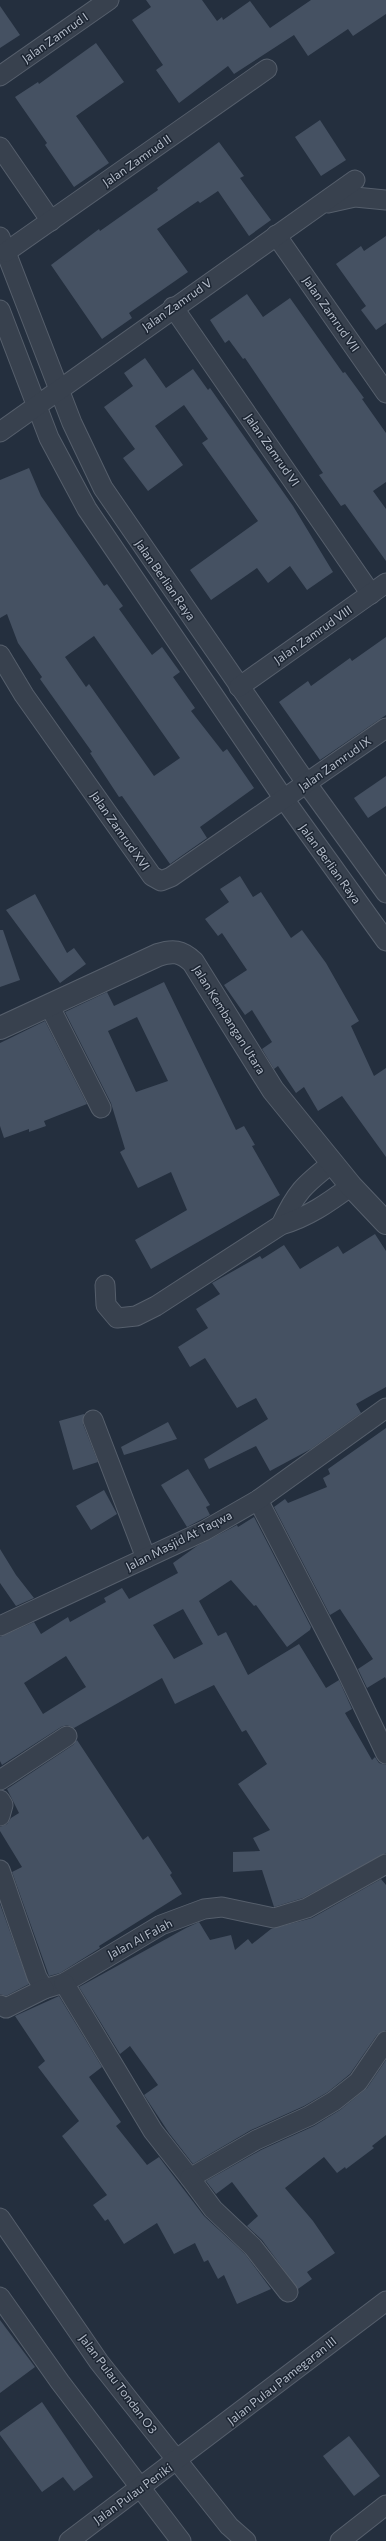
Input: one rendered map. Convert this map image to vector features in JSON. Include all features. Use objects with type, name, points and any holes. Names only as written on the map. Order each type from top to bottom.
[{"type":"street","name":"Jalan Zamrud I","points":[[0,76],[109,0]]},
{"type":"street","name":"Jalan Zamrud II","points":[[3,245],[51,221],[267,69]]},
{"type":"street","points":[[0,147],[51,221]]},
{"type":"street","name":"Jalan Zamrud V","points":[[0,432],[173,307],[355,180]]},
{"type":"street","points":[[316,207],[355,197],[386,200]]},
{"type":"street","name":"Jalan Zamrud VII","points":[[276,235],[386,393]]},
{"type":"street","name":"Jalan Berlian Raya","points":[[3,245],[85,454],[102,488],[307,784],[386,892]]},
{"type":"street","name":"Jalan Zamrud VI","points":[[173,307],[379,589]]},
{"type":"street","name":"Jalan Berlian Raya","points":[[0,310],[36,406],[61,463],[87,509],[284,800],[386,942]]},
{"type":"street","name":"Jalan Zamrud VIII","points":[[239,687],[379,589]]},
{"type":"street","name":"Jalan Zamrud XVI","points":[[0,655],[24,695],[152,876],[161,881],[171,877],[284,800]]},
{"type":"street","name":"Jalan Zamrud IX","points":[[284,800],[386,728]]},
{"type":"street","name":"Jalan Kembangan Utara","points":[[0,1028],[158,955],[178,951],[186,955],[193,962],[273,1090],[351,1186],[386,1223]]},
{"type":"street","points":[[50,1005],[101,1108]]},
{"type":"street","points":[[281,1225],[290,1205],[302,1187],[332,1163]]},
{"type":"street","points":[[104,1285],[106,1305],[117,1318],[136,1316],[156,1306],[281,1225],[301,1219],[320,1209],[351,1186]]},
{"type":"street","name":"Jalan Masjid At Taqwa","points":[[0,1626],[204,1531],[258,1500],[386,1409]]},
{"type":"street","points":[[94,1420],[146,1558]]},
{"type":"street","points":[[258,1500],[381,1729],[386,1754]]},
{"type":"street","points":[[0,1780],[67,1736]]},
{"type":"street","points":[[0,1800],[3,1805],[0,1816]]},
{"type":"street","name":"Jalan Al Falah","points":[[0,2005],[6,2008],[54,1986],[161,1925],[204,1909],[222,1907],[274,1918],[308,1908],[385,1866]]},
{"type":"street","points":[[0,1870],[37,1977],[54,1986],[153,2131],[213,2209],[253,2247],[288,2292]]},
{"type":"street","points":[[190,2178],[256,2140],[309,2116],[334,2101],[358,2082],[386,2041]]},
{"type":"street","name":"Jalan Pulau Tondan O3","points":[[0,2218],[99,2362],[229,2526],[246,2541]]},
{"type":"street","points":[[0,2297],[60,2382],[181,2541]]},
{"type":"street","name":"Jalan Pulau Pamegaran III","points":[[178,2461],[386,2301]]},
{"type":"street","name":"Jalan Pulau Peniki","points":[[69,2541],[178,2461]]},
{"type":"street","points":[[340,2541],[386,2505]]},
{"type":"building","points":[[146,0],[202,0],[217,21],[222,17],[223,20],[250,1],[270,28],[311,0],[386,0],[386,14],[353,36],[348,29],[308,56],[294,35],[234,74],[228,66],[179,103],[156,70],[163,65],[132,20],[151,7]]},
{"type":"building","points":[[0,6],[20,35],[0,48]]},
{"type":"building","points":[[96,43],[124,82],[76,116],[109,163],[74,187],[45,145],[47,143],[15,97],[38,82],[39,84]]},
{"type":"building","points":[[320,120],[346,160],[321,176],[295,137]]},
{"type":"building","points":[[219,142],[244,176],[240,178],[271,220],[249,236],[218,191],[200,203],[198,201],[157,229],[188,272],[129,313],[132,318],[102,339],[51,265],[99,229],[100,231],[158,190],[157,188]]},
{"type":"building","points":[[386,236],[386,323],[376,330],[361,310],[366,306],[336,264],[361,246],[364,251]]},
{"type":"building","points":[[247,294],[263,317],[290,298],[343,373],[345,372],[364,398],[362,399],[386,433],[386,482],[373,491],[386,509],[386,561],[345,504],[341,506],[319,475],[323,473],[245,358],[243,359],[229,340],[225,343],[210,320]]},
{"type":"building","points":[[145,358],[166,388],[193,369],[208,390],[210,388],[293,506],[333,572],[307,590],[290,566],[268,583],[257,568],[211,600],[190,570],[258,521],[202,443],[208,439],[184,405],[155,426],[183,465],[148,491],[123,458],[135,449],[104,407],[133,386],[124,373]]},
{"type":"building","points":[[29,468],[41,496],[104,586],[107,584],[123,606],[119,609],[152,655],[162,647],[180,672],[173,677],[195,708],[191,711],[223,752],[227,749],[254,788],[200,827],[207,838],[170,864],[122,796],[119,797],[90,753],[92,752],[40,679],[42,677],[18,643],[7,614],[0,618],[0,480]],"holes":[[[94,636],[180,758],[154,776],[89,684],[86,687],[65,657]]]},
{"type":"building","points":[[386,637],[386,715],[320,760],[279,702],[308,681],[311,686],[350,658],[352,661]]},
{"type":"building","points":[[386,776],[386,806],[368,818],[354,798]]},
{"type":"building","points":[[240,876],[253,897],[261,892],[291,938],[302,930],[326,963],[359,1021],[351,1026],[374,1076],[386,1068],[386,1157],[342,1096],[318,1111],[304,1087],[296,1093],[278,1066],[274,1069],[262,1049],[272,1042],[252,1010],[245,1015],[224,985],[247,970],[222,933],[218,936],[205,919],[229,902],[220,889]]},
{"type":"building","points":[[35,894],[67,953],[74,948],[86,964],[60,983],[6,910]]},
{"type":"building","points":[[0,930],[3,930],[20,980],[0,987]]},
{"type":"building","points":[[164,982],[236,1130],[244,1126],[255,1145],[252,1146],[280,1195],[151,1269],[135,1240],[187,1210],[171,1172],[138,1188],[120,1152],[125,1149],[111,1103],[65,1012],[107,992],[114,1006]],"holes":[[[137,1017],[168,1081],[136,1092],[108,1031]]]},
{"type":"building","points":[[45,1021],[87,1104],[44,1121],[46,1126],[29,1132],[29,1129],[4,1138],[0,1126],[0,1043]]},
{"type":"building","points":[[375,1234],[386,1251],[386,1387],[356,1404],[361,1413],[311,1449],[270,1471],[256,1446],[209,1469],[204,1459],[268,1419],[256,1398],[237,1408],[205,1358],[190,1367],[178,1347],[208,1328],[196,1309],[220,1294],[212,1283],[260,1256],[262,1259],[284,1245],[300,1269],[338,1246],[343,1254]]},
{"type":"building","points":[[84,1414],[83,1424],[98,1462],[73,1470],[59,1421]]},
{"type":"building","points":[[168,1422],[177,1439],[124,1455],[121,1447]]},
{"type":"building","points":[[386,1428],[386,1679],[385,1677],[367,1688],[358,1669],[373,1659],[340,1609],[330,1615],[274,1507],[285,1499],[288,1503],[327,1487],[323,1478],[330,1474],[328,1469]]},
{"type":"building","points":[[188,1469],[210,1505],[206,1507],[210,1515],[187,1527],[161,1485]]},
{"type":"building","points":[[104,1490],[117,1514],[91,1530],[76,1506]]},
{"type":"building","points":[[254,1517],[311,1627],[310,1630],[287,1647],[256,1605],[254,1606],[231,1580],[199,1601],[218,1636],[226,1632],[248,1675],[299,1644],[326,1688],[339,1680],[352,1709],[345,1713],[372,1760],[375,1757],[379,1763],[386,1765],[386,1853],[303,1898],[274,1907],[262,1870],[233,1872],[233,1852],[260,1851],[253,1838],[270,1830],[238,1784],[267,1764],[246,1730],[242,1732],[214,1685],[175,1704],[162,1678],[74,1728],[67,1725],[61,1727],[2,1765],[0,1761],[0,1637],[34,1622],[41,1634],[68,1617],[70,1622],[106,1602],[104,1598],[122,1588],[129,1599],[178,1573],[173,1563],[197,1546],[237,1525],[238,1527]],"holes":[[[183,1609],[203,1644],[174,1659],[153,1625]],[[66,1656],[86,1687],[43,1714],[24,1683]]]},
{"type":"building","points":[[0,1549],[16,1575],[34,1598],[16,1606],[0,1583]]},
{"type":"building","points":[[77,1740],[143,1840],[148,1836],[172,1873],[170,1875],[182,1894],[99,1946],[100,1948],[60,1973],[49,1976],[12,1872],[22,1867],[0,1831],[0,1827],[7,1824],[11,1818],[19,1813],[7,1789],[73,1745]]},
{"type":"building","points":[[381,1879],[386,1885],[386,2030],[377,2035],[350,2074],[328,2092],[304,2106],[251,2130],[193,2164],[169,2133],[144,2095],[158,2085],[130,2046],[120,2054],[79,1987],[199,1922],[210,1940],[231,1935],[235,1950],[248,1939],[252,1944],[271,1929],[312,1918]]},
{"type":"building","points":[[0,1904],[29,1984],[6,1996],[0,1994]]},
{"type":"building","points":[[59,1996],[102,2067],[89,2077],[121,2122],[116,2126],[147,2165],[159,2157],[204,2216],[245,2254],[271,2289],[237,2304],[224,2275],[218,2279],[208,2260],[204,2262],[195,2243],[174,2254],[157,2223],[124,2244],[108,2219],[105,2221],[93,2205],[107,2195],[62,2136],[79,2121],[38,2067],[45,2061],[15,2016]]},
{"type":"building","points":[[386,2060],[386,2135],[372,2146],[374,2148],[346,2169],[345,2167],[337,2173],[324,2157],[285,2188],[313,2221],[335,2253],[307,2272],[312,2279],[298,2289],[262,2240],[247,2226],[258,2216],[232,2182],[216,2194],[206,2181],[261,2150],[314,2126],[340,2110],[367,2088]]},
{"type":"building","points":[[0,2320],[35,2367],[0,2393]]},
{"type":"building","points":[[42,2402],[93,2477],[74,2491],[63,2477],[42,2492],[0,2435],[0,2432]]},
{"type":"building","points":[[349,2436],[380,2476],[354,2496],[323,2456]]}]
